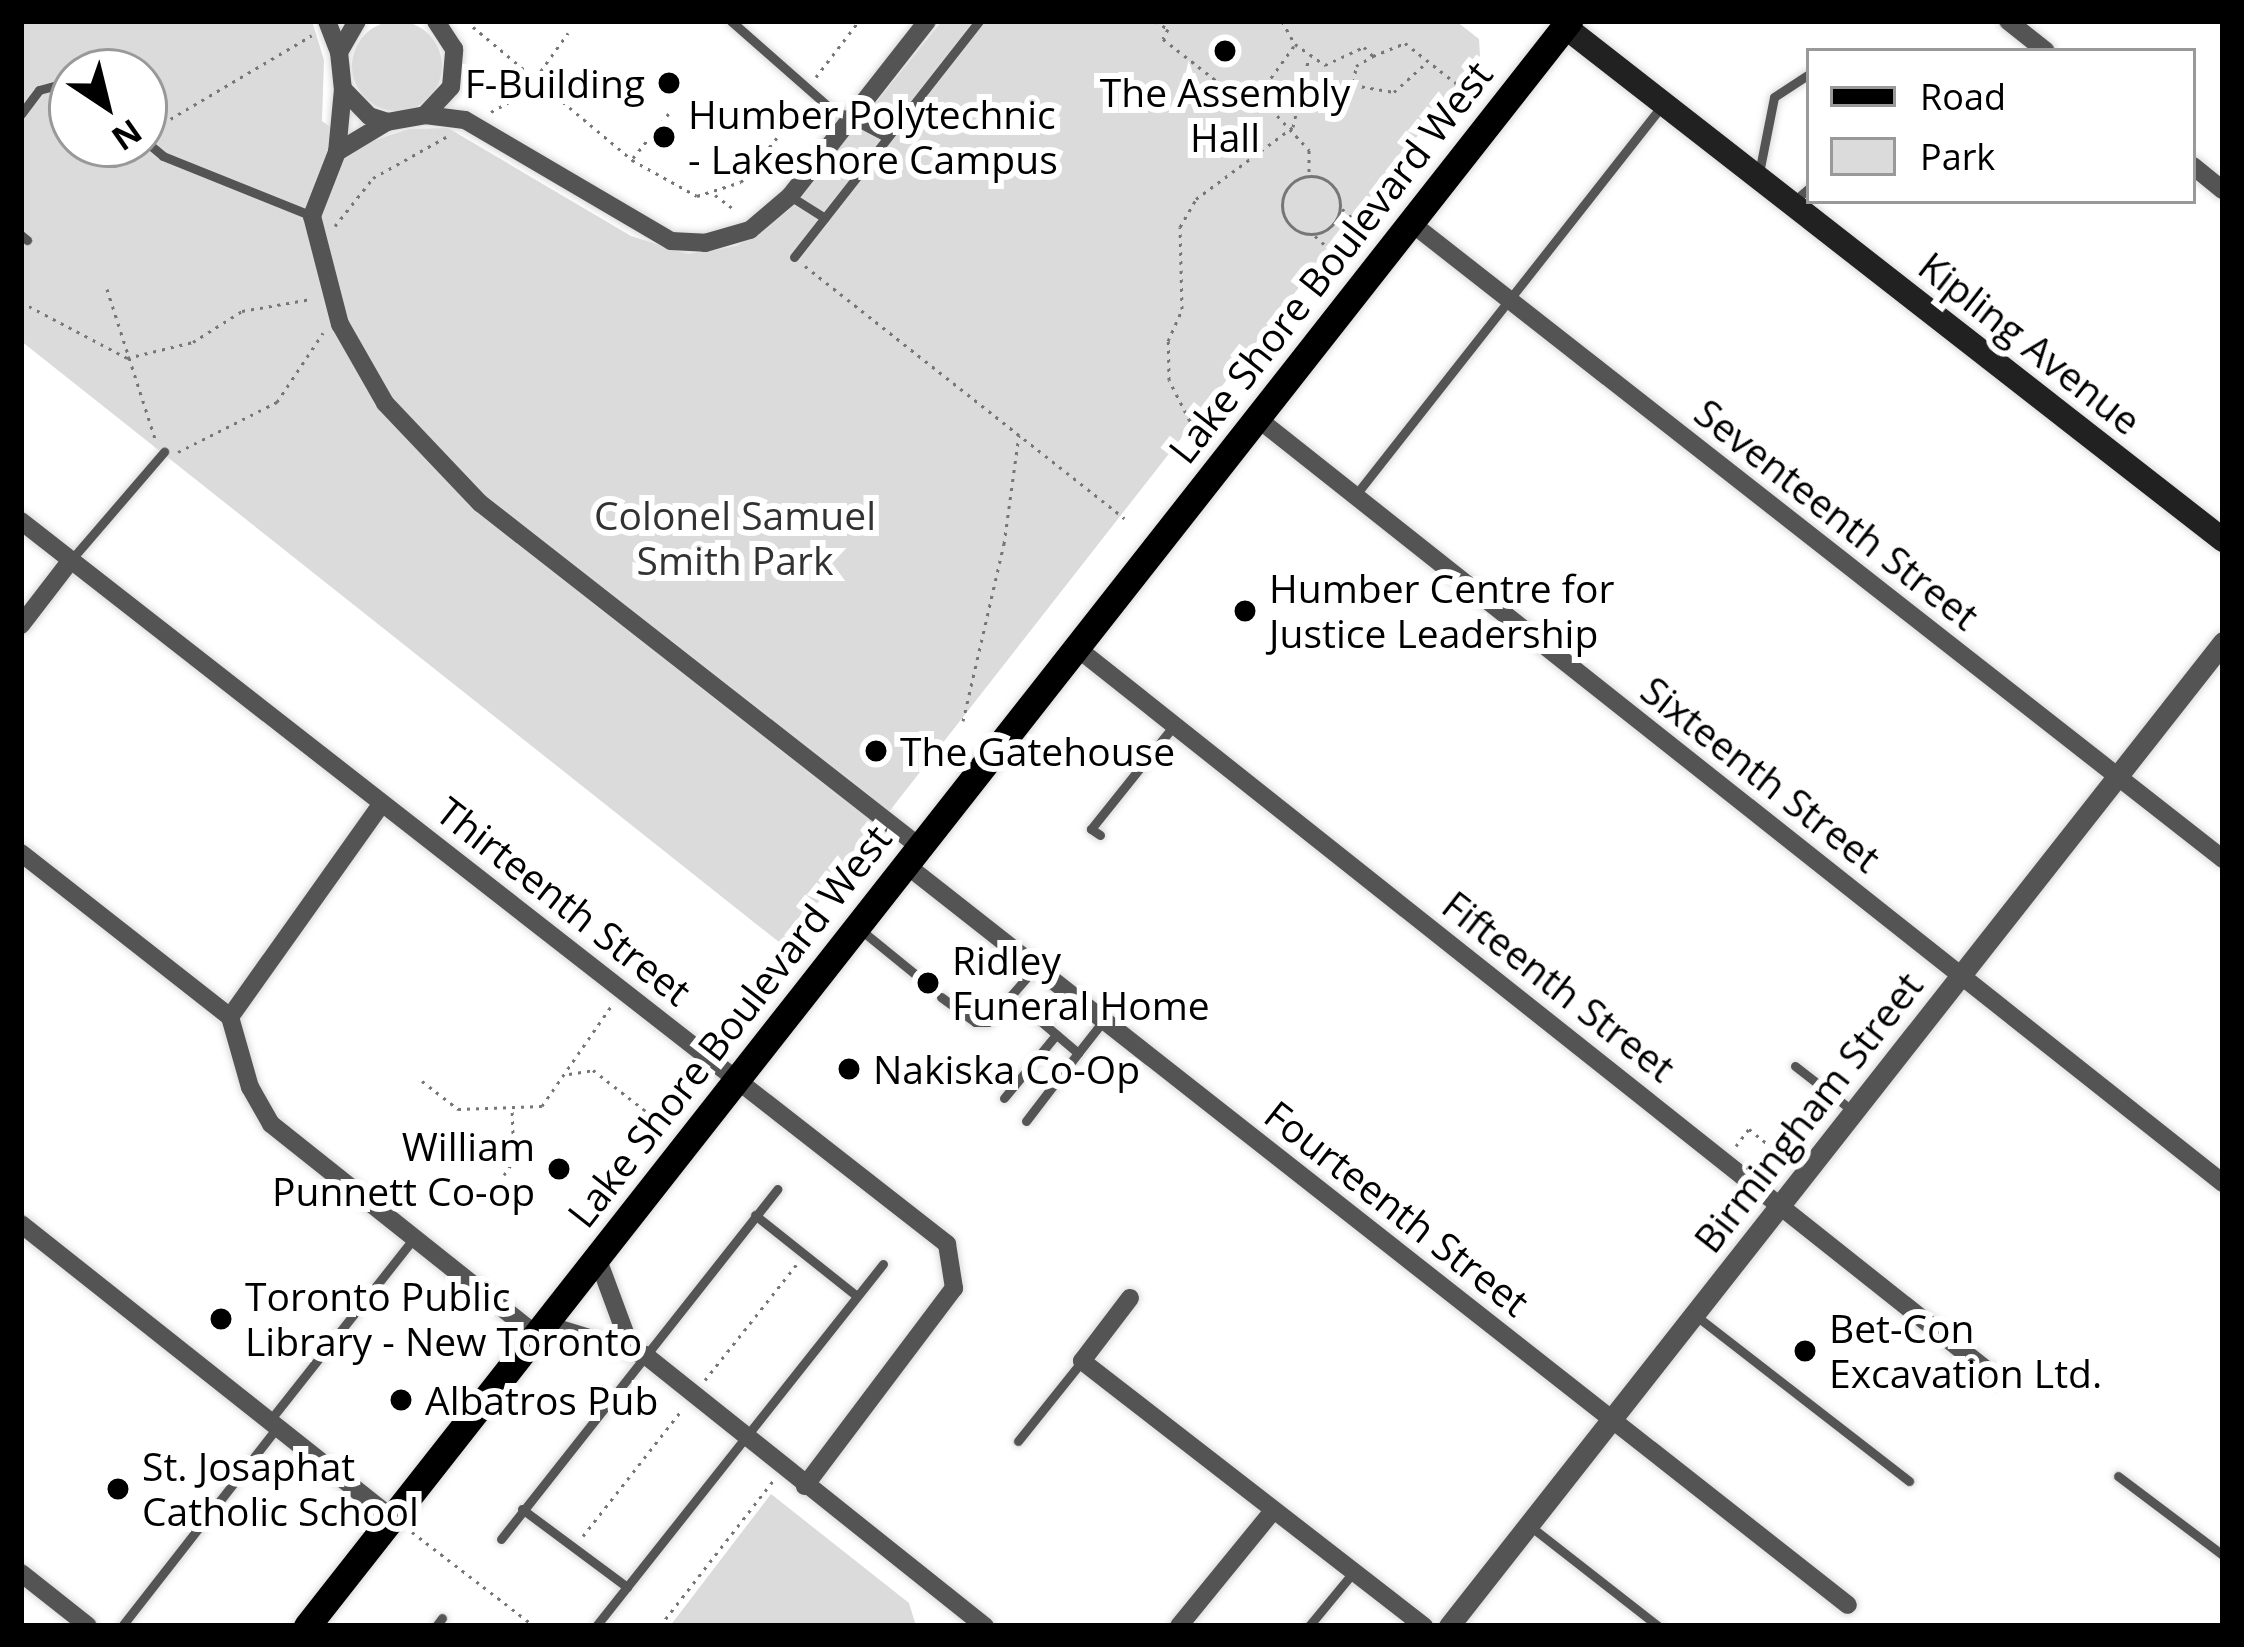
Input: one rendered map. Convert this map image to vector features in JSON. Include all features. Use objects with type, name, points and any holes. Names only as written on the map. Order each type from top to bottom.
[{"type":"main road","name":"Kipling Avenue","points":[[1563,23],[1759,175],[1801,195]]},
{"type":"main road","name":"Lake Shore Boulevard West","points":[[307,1626],[1563,23]]},
{"type":"main road","name":"Kipling Avenue","points":[[1812,204],[2223,540]]},
{"type":"street","points":[[339,52],[357,21]]},
{"type":"street","points":[[436,21],[454,49],[451,87],[468,122]]},
{"type":"street","points":[[338,152],[387,122],[425,116],[468,122],[671,241],[705,243],[755,226],[790,196],[927,21]]},
{"type":"street","points":[[2008,21],[2042,48]]},
{"type":"street","points":[[312,216],[338,152],[343,89],[339,52],[328,23]]},
{"type":"street","points":[[425,116],[451,87]]},
{"type":"street","points":[[343,89],[387,122]]},
{"type":"street","points":[[2196,168],[2223,190]]},
{"type":"street","name":"Fourteenth Street","points":[[312,216],[340,324],[385,403],[456,482],[913,855],[1036,967],[1848,1605]]},
{"type":"street","name":"Seventeenth Street","points":[[1410,222],[2223,859]]},
{"type":"street","name":"Sixteenth Street","points":[[1257,418],[2223,1183]]},
{"type":"street","name":"Thirteenth Street","points":[[21,521],[946,1244],[953,1257],[954,1288],[805,1486]]},
{"type":"street","points":[[21,625],[70,560]]},
{"type":"street","name":"Birmingham Street","points":[[1449,1626],[2223,642]]},
{"type":"street","name":"Fifteenth Street","points":[[1077,648],[1998,1379]]},
{"type":"street","points":[[230,1017],[382,803]]},
{"type":"street","points":[[21,854],[230,1017],[250,1087],[272,1124],[540,1329],[638,1352],[962,1620],[985,1626]]},
{"type":"street","points":[[21,1224],[392,1518]]},
{"type":"street","points":[[597,1257],[638,1352]]},
{"type":"street","points":[[1130,1298],[1082,1361],[1351,1575],[1424,1626]]},
{"type":"street","points":[[1179,1626],[1272,1512]]},
{"type":"street","points":[[21,1573],[88,1626]]},
{"type":"lane","points":[[731,21],[808,87],[886,137]]},
{"type":"lane","points":[[794,257],[979,21]]},
{"type":"lane","points":[[1759,175],[1774,97],[1806,76]]},
{"type":"lane","points":[[21,114],[39,90],[48,88]]},
{"type":"lane","points":[[1354,497],[1665,102]]},
{"type":"lane","points":[[168,158],[312,216]]},
{"type":"lane","points":[[790,196],[825,218]]},
{"type":"lane","points":[[70,560],[164,452]]},
{"type":"lane","points":[[1100,835],[1091,830],[1175,724]]},
{"type":"lane","points":[[857,926],[922,979]]},
{"type":"lane","points":[[941,997],[975,1022],[988,1022],[1036,967]]},
{"type":"lane","points":[[1011,996],[1078,1053]]},
{"type":"lane","points":[[1026,1120],[1104,1020]]},
{"type":"lane","points":[[1004,1098],[1056,1035]]},
{"type":"lane","points":[[1796,1066],[1854,1112]]},
{"type":"lane","points":[[501,1539],[638,1352],[777,1189]]},
{"type":"lane","points":[[755,1215],[857,1296]]},
{"type":"lane","points":[[122,1626],[416,1235]]},
{"type":"lane","points":[[596,1626],[883,1264]]},
{"type":"lane","points":[[1694,1314],[1909,1481]]},
{"type":"lane","points":[[1018,1441],[1082,1361]]},
{"type":"lane","points":[[2118,1476],[2223,1555]]},
{"type":"lane","points":[[522,1510],[627,1587]]},
{"type":"lane","points":[[1529,1526],[1658,1626]]},
{"type":"lane","points":[[1309,1626],[1351,1575]]},
{"type":"path","points":[[714,194],[741,182],[803,105],[808,87],[858,21]]},
{"type":"path","points":[[1155,21],[1168,29],[1163,39],[1250,107],[1295,44]]},
{"type":"path","points":[[1290,21],[1284,24],[1309,57],[1342,63],[1364,47],[1373,56]]},
{"type":"path","points":[[470,22],[531,81],[632,160],[672,188],[714,194],[755,226]]},
{"type":"path","points":[[168,122],[328,23]]},
{"type":"path","points":[[317,241],[329,237],[353,195],[373,178],[525,93],[568,33]]},
{"type":"path","points":[[1354,83],[1356,66],[1405,43],[1425,64],[1462,88]]},
{"type":"path","points":[[1304,101],[1299,82],[1309,57]]},
{"type":"path","points":[[1194,429],[1169,380],[1168,341],[1182,309],[1180,227],[1196,200],[1294,127],[1304,101],[1319,87],[1354,83],[1394,92],[1425,64]]},
{"type":"path","points":[[1258,95],[1294,127],[1309,150],[1310,176]]},
{"type":"path","points":[[632,160],[670,112]]},
{"type":"path","points":[[1333,252],[1314,235],[1295,230],[1282,212],[1291,184],[1310,176],[1329,182],[1340,209],[1357,222]]},
{"type":"path","points":[[1314,235],[1340,209]]},
{"type":"path","points":[[794,257],[1124,518]]},
{"type":"path","points":[[107,289],[127,358],[164,452],[179,452],[277,402],[320,335],[340,324]]},
{"type":"path","points":[[21,302],[127,358],[193,342],[242,311],[330,295]]},
{"type":"path","points":[[963,721],[1004,544],[1019,433]]},
{"type":"path","points":[[422,1081],[458,1109],[542,1106],[567,1074],[572,1055],[624,989]]},
{"type":"path","points":[[567,1074],[593,1070],[687,1143]]},
{"type":"path","points":[[1736,1146],[1749,1129],[1771,1148],[1819,1085]]},
{"type":"path","points":[[504,1174],[514,1160],[512,1107]]},
{"type":"path","points":[[660,1626],[783,1468]]},
{"type":"path","points":[[392,1518],[534,1626]]},
{"type":"green space","name":"Colonel Samuel Smith Park","points":[[21,21],[312,21],[324,60],[322,121],[357,146],[409,129],[448,128],[631,236],[688,254],[737,246],[788,211],[942,21],[1456,21],[1479,39],[1480,56],[784,946],[21,341]]},
{"type":"green space","points":[[397,21],[414,24],[429,34],[439,49],[439,83],[429,98],[414,108],[397,111],[380,108],[365,98],[355,83],[352,66],[355,49],[365,34],[380,24]]},
{"type":"green space","points":[[771,1494],[909,1603],[916,1626],[670,1626]]},
{"type":"tram line","points":[[313,1626],[1575,21]]},
{"type":"place","name":"The Assembly Hall","points":[[1225,51]]},
{"type":"place","name":"F-Building","points":[[669,83]]},
{"type":"place","name":"Humber Polytechnic - Lakeshore Campus","points":[[664,137]]},
{"type":"place","name":"Humber Centre for Justice Leadership","points":[[1245,611]]},
{"type":"place","name":"The Gatehouse","points":[[876,751]]},
{"type":"place","name":"Ridley Funeral Home","points":[[928,983]]},
{"type":"place","name":"Nakiska Co-Op","points":[[849,1069]]},
{"type":"place","name":"William Punnett Co-op","points":[[559,1169]]},
{"type":"place","name":"Toronto Public Library - New Toronto","points":[[221,1319]]},
{"type":"place","name":"Bet-Con Excavation Ltd.","points":[[1805,1351]]},
{"type":"place","name":"Albatros Pub","points":[[401,1400]]},
{"type":"place","name":"St. Josaphat Catholic School","points":[[118,1489]]}]
